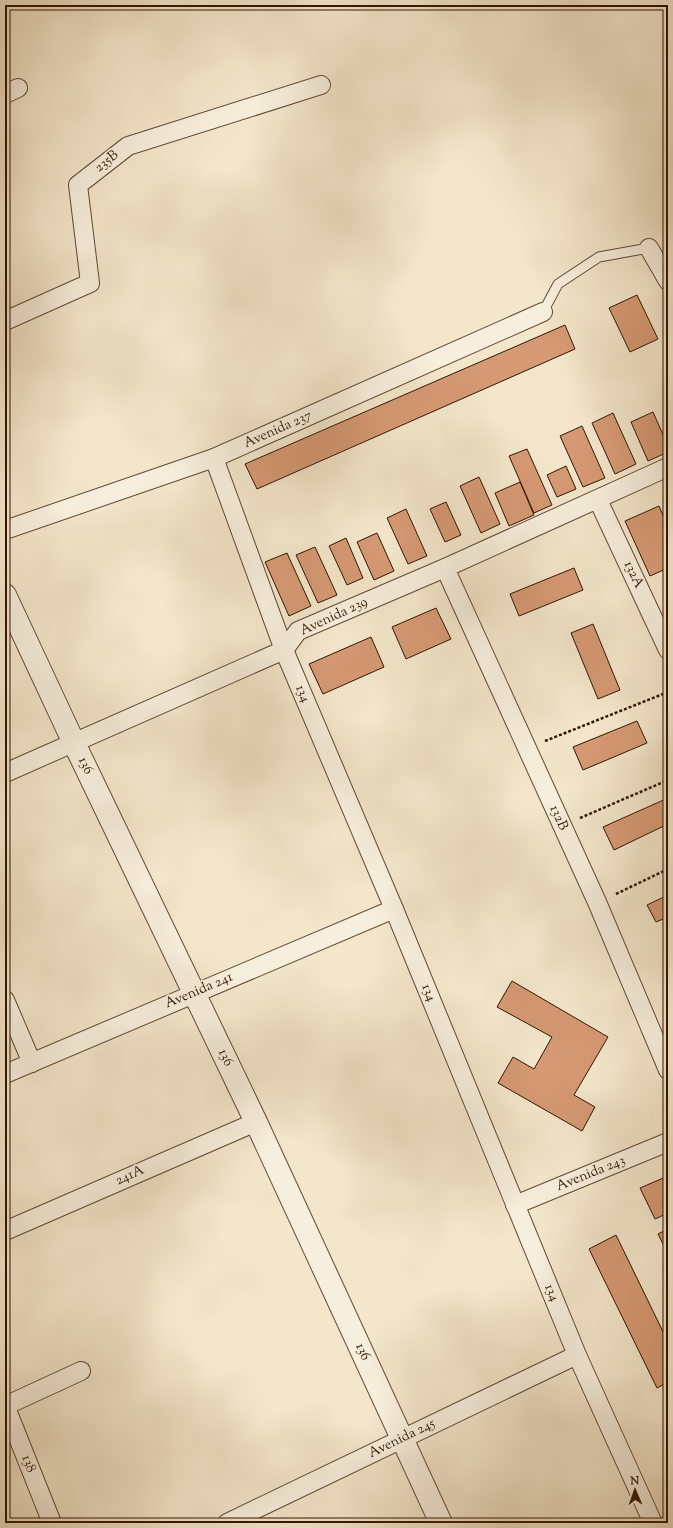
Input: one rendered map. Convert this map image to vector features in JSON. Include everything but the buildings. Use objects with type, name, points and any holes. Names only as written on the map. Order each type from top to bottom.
[{"type":"street","name":"235B","points":[[5,321],[90,283],[78,185],[128,146],[320,85]]},
{"type":"street","points":[[649,248],[668,280]]},
{"type":"street","name":"Avenida 237","points":[[5,530],[214,458],[544,312]]},
{"type":"street","name":"134","points":[[214,458],[284,650],[394,909],[514,1205],[577,1355],[650,1522]]},
{"type":"street","name":"Avenida 239","points":[[5,773],[284,650],[298,631],[445,568],[668,467]]},
{"type":"street","name":"132A","points":[[598,500],[668,650]]},
{"type":"street","name":"132B","points":[[445,568],[528,748],[561,826],[597,902],[668,1070]]},
{"type":"street","name":"136","points":[[5,595],[74,743],[256,1122],[441,1523]]},
{"type":"street","name":"Avenida 241","points":[[5,1074],[394,909]]},
{"type":"street","points":[[5,1000],[32,1063]]},
{"type":"street","name":"241A","points":[[5,1231],[256,1122]]},
{"type":"street","name":"Avenida 243","points":[[514,1205],[668,1142]]},
{"type":"street","name":"Avenida 245","points":[[227,1523],[577,1355]]},
{"type":"street","points":[[5,1405],[80,1372]]},
{"type":"street","name":"138","points":[[5,1405],[52,1523]]},
{"type":"lane","points":[[544,312],[558,284],[599,256],[649,248]]},
{"type":"path","points":[[528,748],[668,692]]},
{"type":"path","points":[[561,826],[668,780]]},
{"type":"path","points":[[597,902],[668,869]]}]
